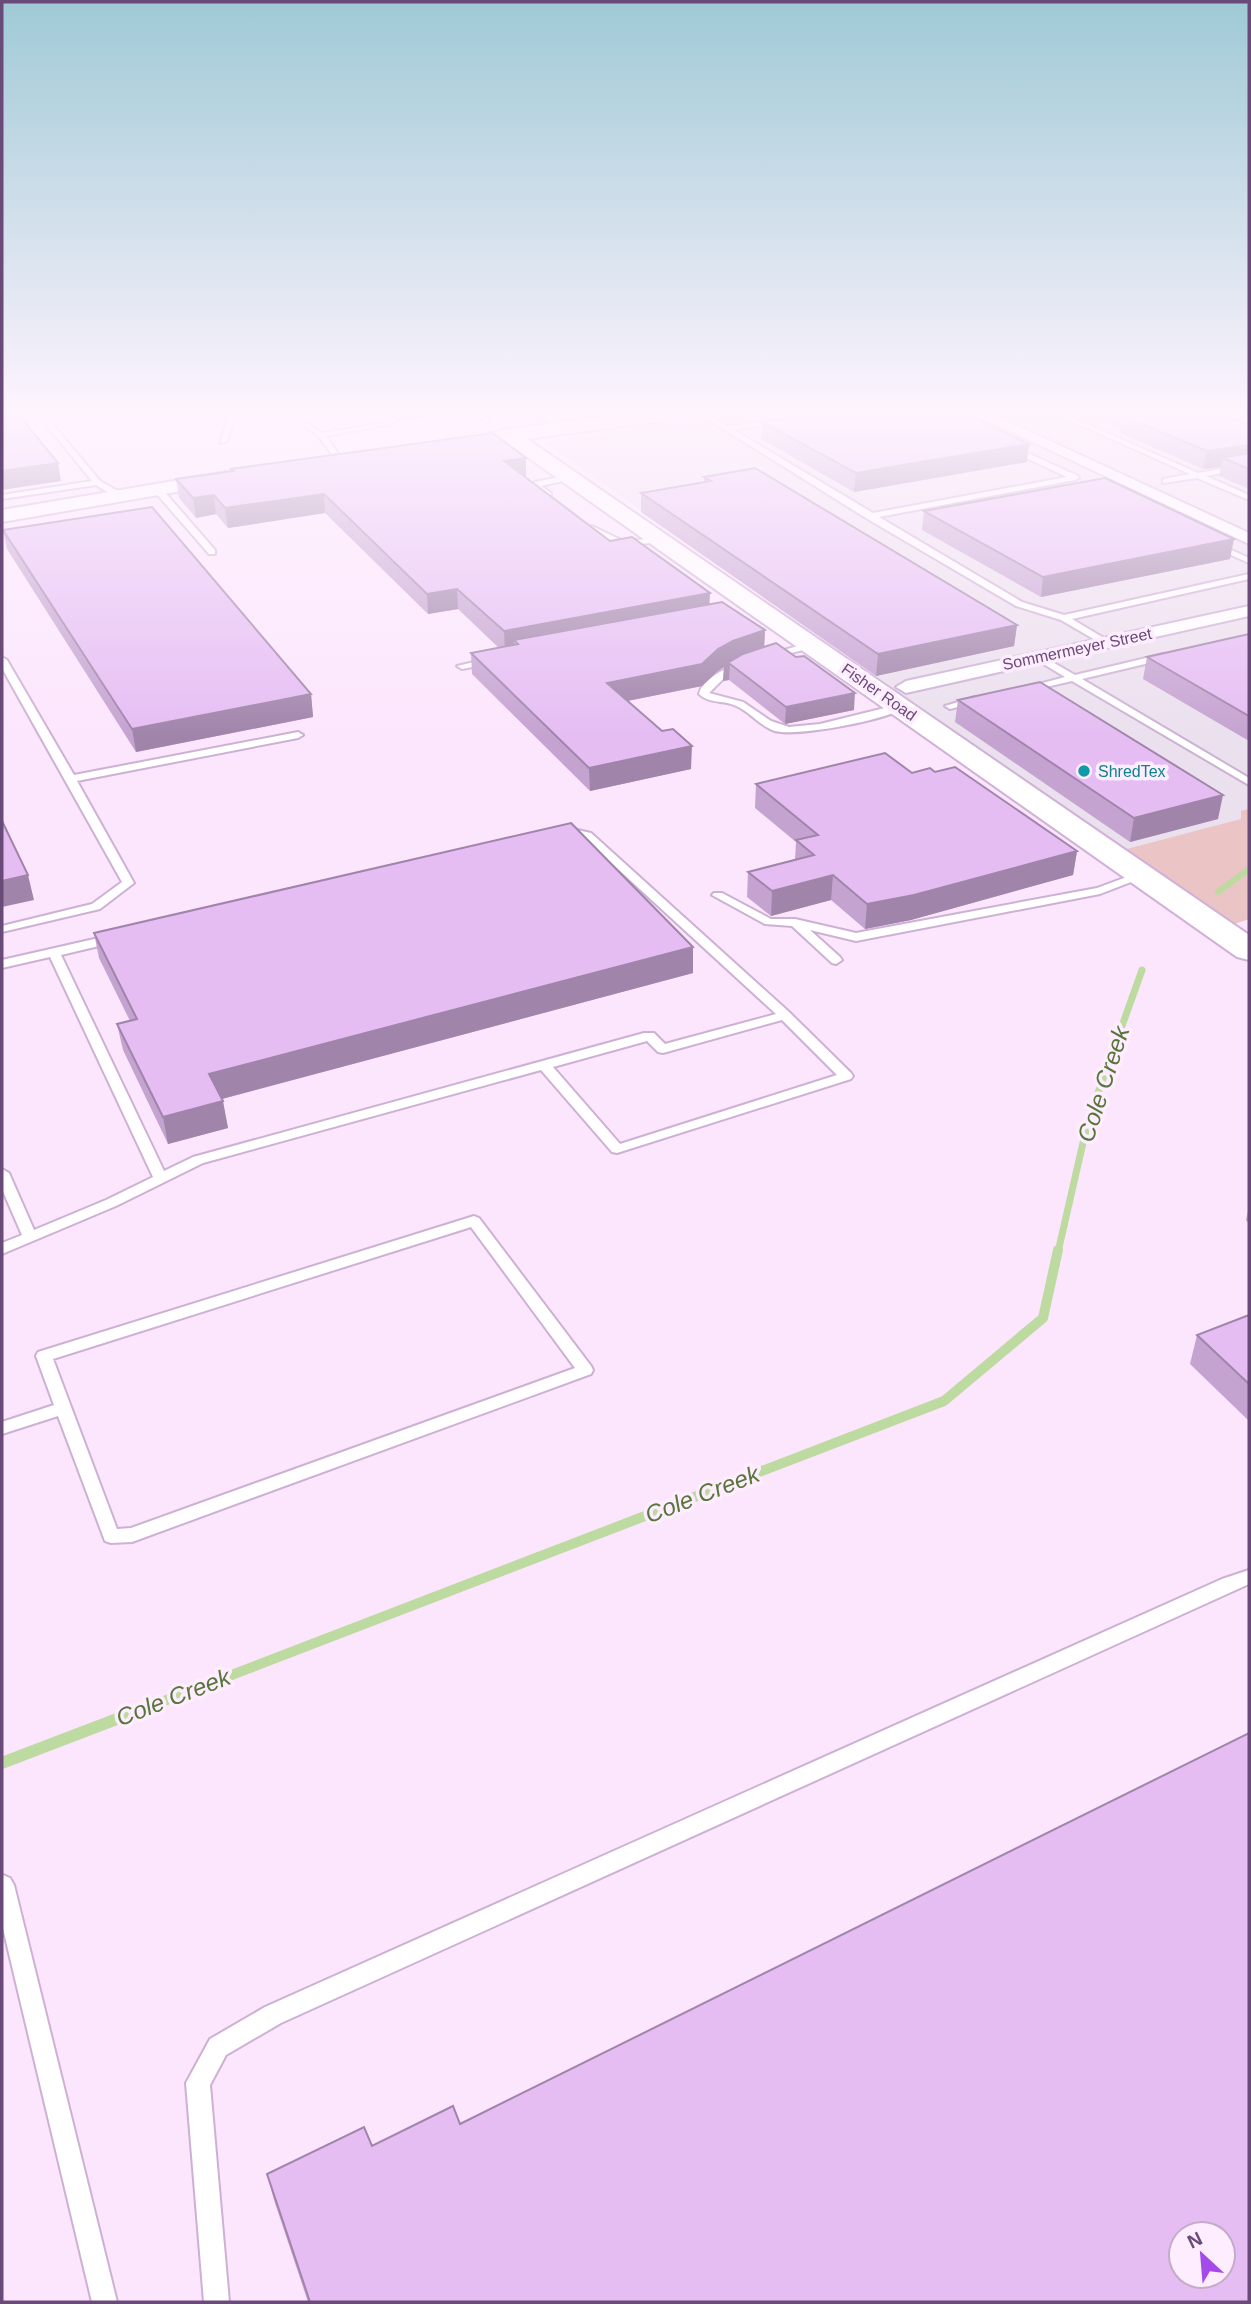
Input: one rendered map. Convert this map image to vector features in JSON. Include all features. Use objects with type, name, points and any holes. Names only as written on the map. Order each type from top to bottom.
[{"type":"street","name":"Fisher Road","points":[[634,523],[755,611],[903,697],[1140,875],[1249,950]]},
{"type":"street","points":[[1214,523],[1249,539]]},
{"type":"street","name":"Sommermeyer Street","points":[[903,697],[1040,658],[1249,611]]},
{"type":"lane","points":[[186,523],[212,552]]},
{"type":"lane","points":[[586,523],[616,543],[632,544],[659,540]]},
{"type":"lane","points":[[880,523],[1019,604],[1064,618],[1107,643]]},
{"type":"lane","points":[[1212,543],[1249,561]]},
{"type":"lane","points":[[1064,618],[1249,577]]},
{"type":"lane","points":[[811,645],[728,670],[709,685],[704,694],[712,699],[737,703],[773,727],[795,731],[903,697]]},
{"type":"lane","points":[[1012,692],[1168,656]]},
{"type":"lane","points":[[462,666],[503,658]]},
{"type":"lane","points":[[1040,658],[1249,782]]},
{"type":"lane","points":[[2,929],[96,907],[128,883],[3,664]]},
{"type":"lane","points":[[950,706],[987,697]]},
{"type":"lane","points":[[71,779],[298,735]]},
{"type":"lane","points":[[544,1065],[617,1149],[846,1076],[785,1015],[587,835],[564,830],[550,834]]},
{"type":"lane","points":[[718,895],[769,922],[795,923],[856,937],[1100,891],[1140,875]]},
{"type":"lane","points":[[795,923],[836,960]]},
{"type":"lane","points":[[2,964],[129,935]]},
{"type":"lane","points":[[54,953],[161,1179]]},
{"type":"lane","points":[[2,1248],[161,1179],[198,1160],[649,1036],[663,1049],[785,1015]]},
{"type":"lane","points":[[2,1173],[30,1237]]},
{"type":"lane","points":[[474,1221],[585,1370],[132,1535],[111,1536],[62,1408],[44,1356],[474,1221]]},
{"type":"lane","points":[[2,1428],[62,1408]]},
{"type":"lane","points":[[216,2302],[198,2083],[218,2046],[273,2015],[1228,1584],[1249,1577]]},
{"type":"lane","points":[[3,1885],[105,2302]]},
{"type":"shaded area","points":[[658,523],[1249,523],[1249,919],[1234,924],[1123,850]]},
{"type":"shaded area","points":[[1249,809],[1249,919],[1234,924],[1123,850],[1241,819],[1241,811]]},
{"type":"building","points":[[51,523],[165,523],[311,694],[132,729],[3,530]]},
{"type":"building","points":[[353,523],[586,523],[610,541],[632,537],[710,593],[504,631],[457,589],[427,594]]},
{"type":"building","points":[[684,523],[846,523],[1017,625],[878,654]]},
{"type":"building","points":[[945,523],[1199,523],[1234,539],[1043,577]]},
{"type":"building","points":[[722,602],[765,630],[718,649],[702,664],[607,683],[662,731],[673,729],[692,746],[589,768],[471,653],[518,644],[514,640]]},
{"type":"building","points":[[1249,634],[1249,716],[1147,657]]},
{"type":"building","points":[[776,643],[796,657],[804,656],[855,693],[786,707],[730,664],[724,665],[743,654]]},
{"type":"building","points":[[1040,682],[1223,795],[1134,818],[958,700]]},
{"type":"building","points":[[885,753],[912,773],[930,768],[935,772],[955,767],[1077,851],[914,895],[867,904],[833,875],[772,891],[748,872],[814,855],[796,840],[818,835],[756,784]]},
{"type":"building","points":[[2,821],[28,875],[2,881]]},
{"type":"building","points":[[571,823],[693,947],[209,1074],[223,1101],[163,1117],[117,1024],[137,1019],[94,933]]},
{"type":"building","points":[[1249,1315],[1249,1384],[1197,1335]]},
{"type":"building","points":[[1249,1733],[1249,2302],[310,2302],[267,2174],[364,2127],[372,2146],[453,2106],[460,2124]]},
{"type":"waterway","name":"Cole Creek","points":[[1218,892],[1249,869]]},
{"type":"waterway","name":"Cole Creek","points":[[1058,1252],[1088,1121],[1142,970]]},
{"type":"waterway","name":"Cole Creek","points":[[138,1711],[944,1401],[1043,1318],[1058,1250]]},
{"type":"waterway","name":"Cole Creek","points":[[2,1763],[143,1709]]},
{"type":"place","name":"ShredTex","points":[[1084,771]]}]
